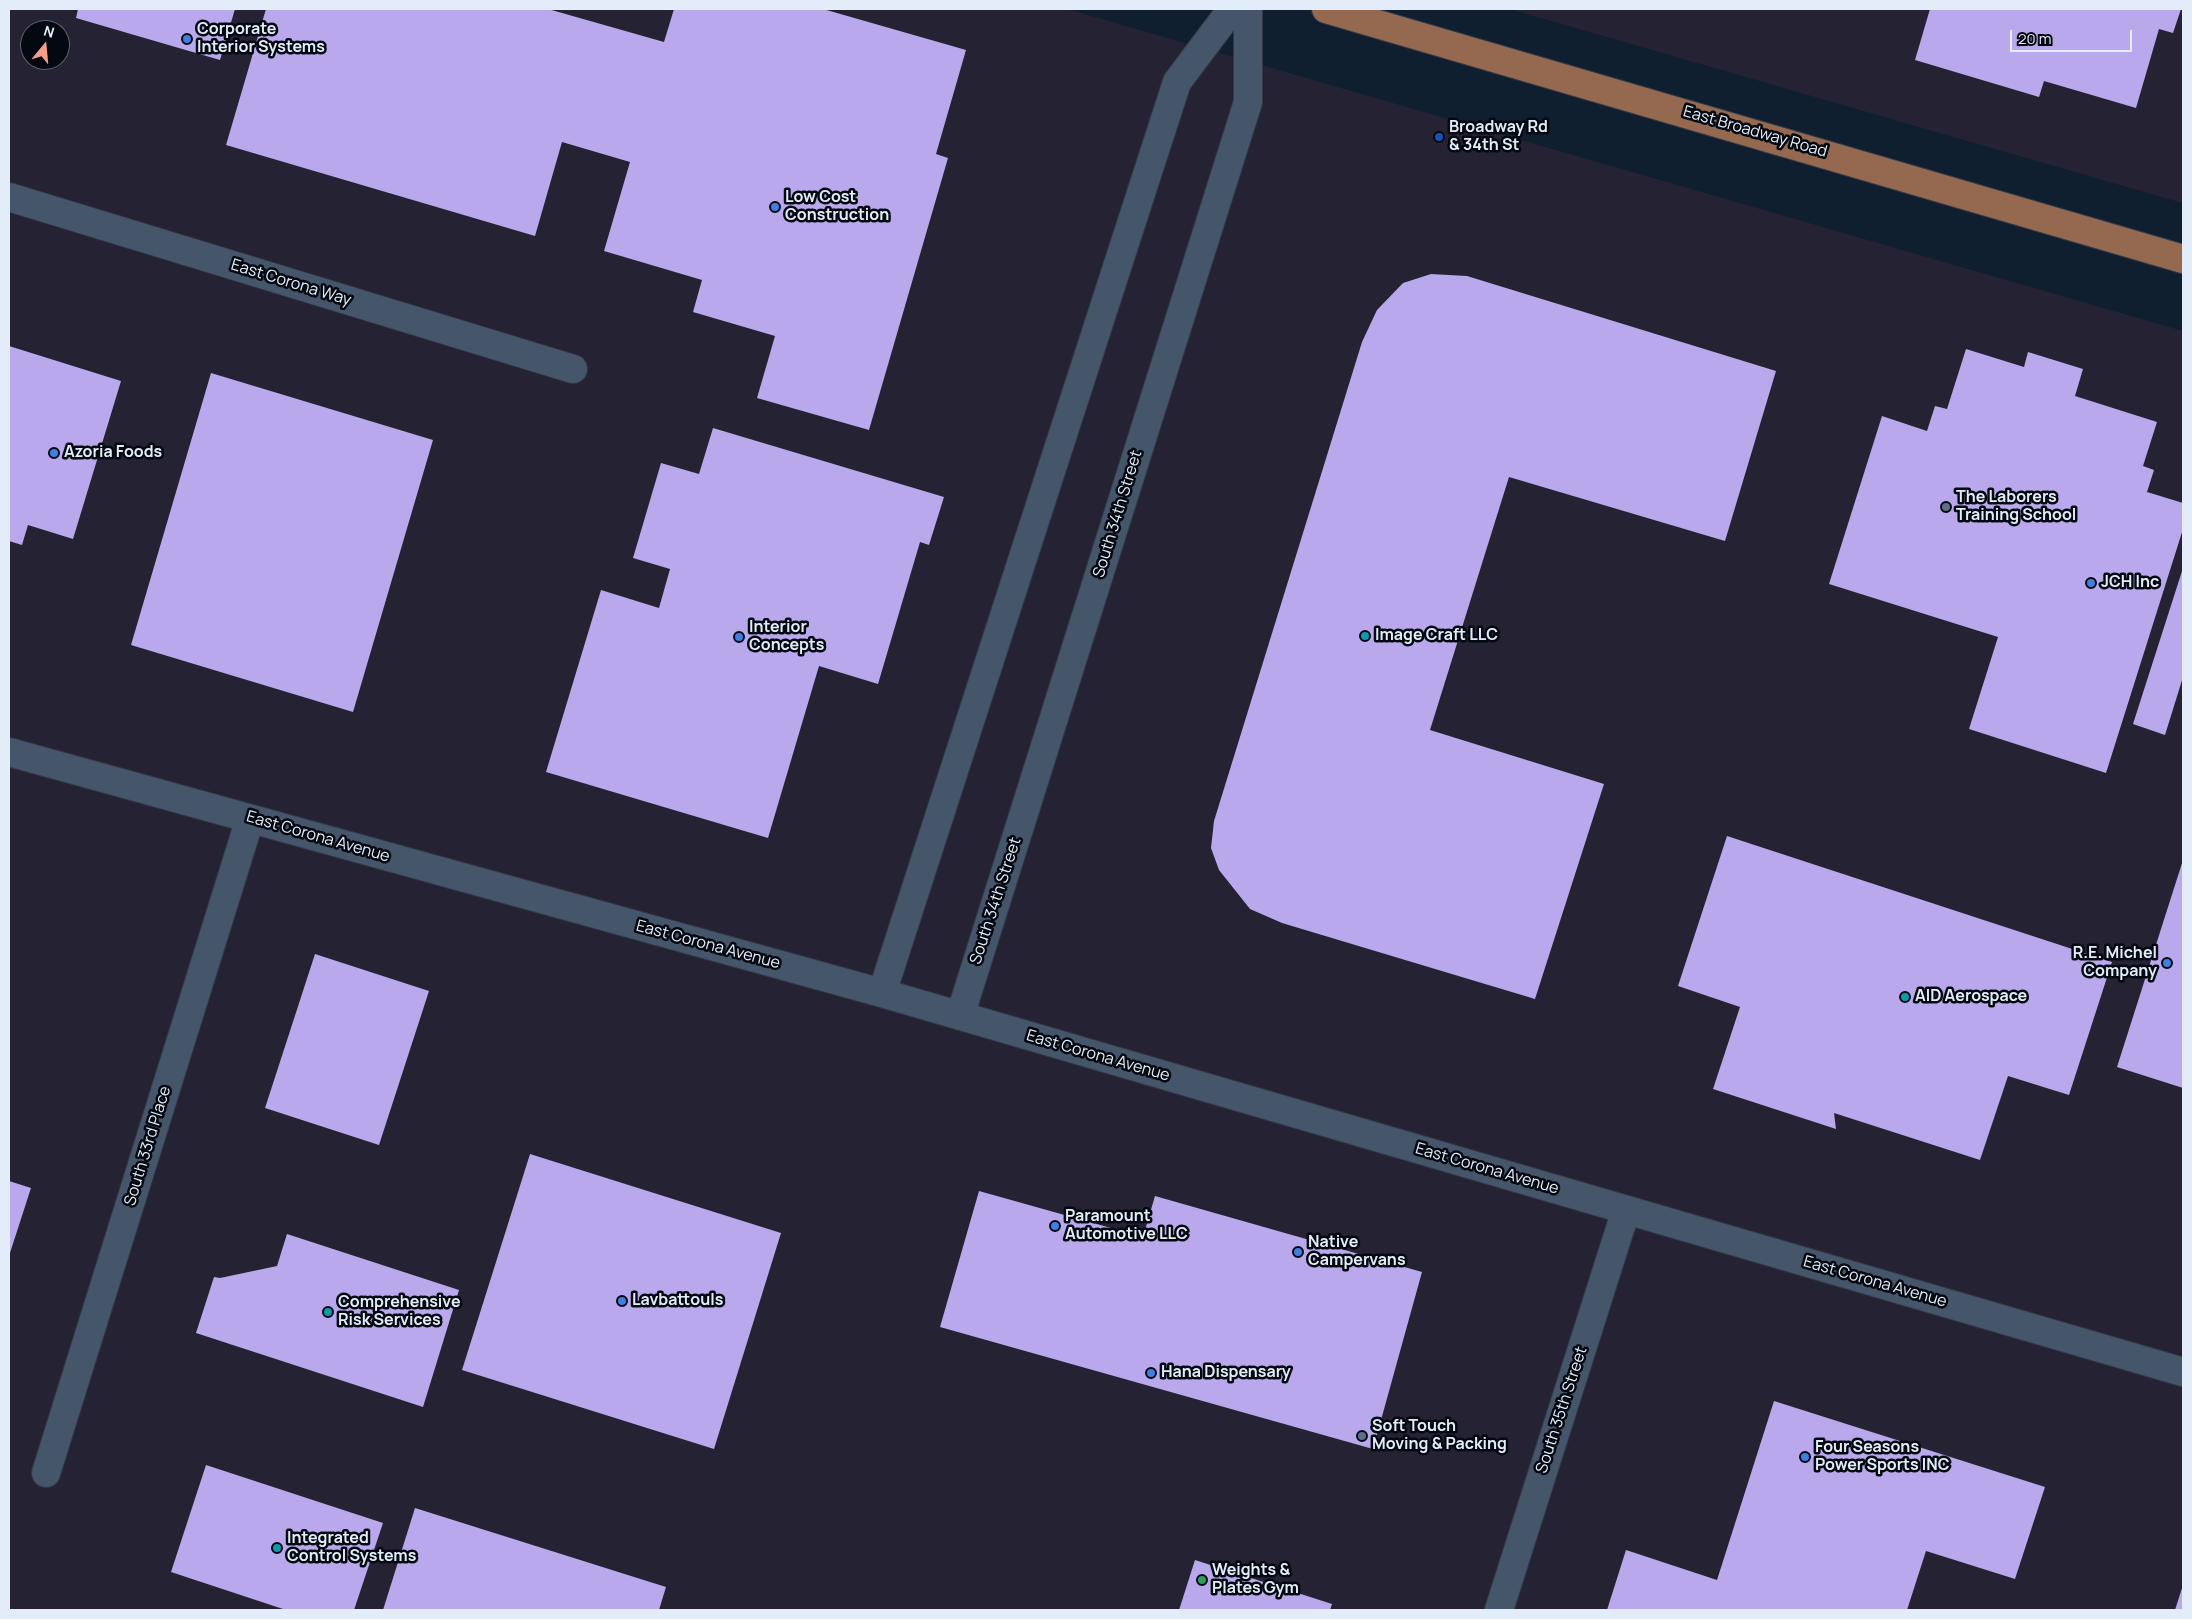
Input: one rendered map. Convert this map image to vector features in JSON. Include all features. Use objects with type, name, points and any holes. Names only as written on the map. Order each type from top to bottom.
[{"type":"main road","name":"East Broadway Road","points":[[1326,9],[1849,159],[2183,259]]},
{"type":"street","points":[[882,993],[1177,82],[1232,9]]},
{"type":"street","name":"South 34th Street","points":[[960,1016],[1248,102],[1248,9]]},
{"type":"street","name":"East Corona Way","points":[[9,197],[573,369]]},
{"type":"street","name":"East Corona Avenue","points":[[9,752],[882,993],[2183,1372]]},
{"type":"street","name":"South 33rd Place","points":[[46,1473],[250,818]]},
{"type":"street","name":"South 35th Street","points":[[1499,1610],[1626,1210]]},
{"type":"shaded area","points":[[9,9],[1067,9],[2183,331],[2183,1610],[9,1610]]},
{"type":"shaded area","points":[[1510,9],[2183,9],[2183,203],[2127,187]]},
{"type":"building","name":"Corporate Interior Systems","points":[[78,9],[235,9],[220,60],[76,18]]},
{"type":"building","points":[[266,9],[548,9],[664,42],[674,9],[823,9],[966,50],[936,154],[948,158],[869,430],[757,398],[775,336],[693,312],[702,280],[604,251],[630,162],[562,142],[535,236],[226,145]]},
{"type":"building","points":[[1930,9],[2181,9],[2173,33],[2159,29],[2136,108],[2044,81],[2039,97],[1915,60]]},
{"type":"building","name":"Image Craft LLC","points":[[1431,274],[1467,276],[1776,371],[1725,541],[1509,477],[1430,730],[1604,784],[1535,999],[1282,923],[1250,909],[1219,870],[1211,848],[1214,821],[1362,342],[1377,310],[1403,283]]},
{"type":"building","name":"Azoria Foods","points":[[9,346],[121,381],[73,539],[28,525],[22,545],[9,541]]},
{"type":"building","points":[[1966,349],[2024,367],[2028,352],[2083,369],[2075,396],[2157,422],[2143,466],[2154,470],[2147,492],[2183,503],[2183,529],[2106,773],[1969,729],[1998,637],[1829,584],[1882,416],[1927,431],[1935,406],[1947,409]]},
{"type":"building","points":[[211,373],[433,440],[353,712],[131,645]]},
{"type":"building","name":"Interior Concepts","points":[[713,428],[944,497],[929,545],[920,542],[878,684],[819,666],[768,838],[546,772],[601,590],[659,608],[670,569],[633,558],[661,463],[699,474]]},
{"type":"building","points":[[2183,568],[2183,677],[2165,735],[2133,724]]},
{"type":"building","name":"AID Aerospace","points":[[1727,836],[2112,962],[2069,1095],[2008,1076],[1980,1160],[1834,1113],[1836,1129],[1713,1089],[1740,1007],[1678,986]]},
{"type":"building","name":"R.E. Michel Company","points":[[2183,860],[2183,1088],[2117,1067]]},
{"type":"building","points":[[315,954],[429,991],[379,1145],[265,1108]]},
{"type":"building","name":"Lavbattouls","points":[[530,1154],[781,1233],[714,1449],[462,1370]]},
{"type":"building","points":[[9,1181],[31,1188],[9,1256]]},
{"type":"building","points":[[979,1191],[1143,1237],[1155,1196],[1422,1272],[1373,1449],[940,1327]]},
{"type":"building","name":"Comprehensive Risk Services","points":[[287,1234],[459,1290],[423,1407],[196,1333],[214,1277],[220,1278],[277,1266]]},
{"type":"building","points":[[1774,1401],[2045,1487],[2015,1579],[1926,1551],[1907,1610],[1607,1610],[1626,1550],[1717,1580]]},
{"type":"building","name":"Integrated Control Systems","points":[[206,1465],[383,1523],[354,1610],[286,1610],[171,1572]]},
{"type":"building","points":[[415,1508],[666,1587],[659,1610],[383,1610]]},
{"type":"building","points":[[1195,1560],[1332,1604],[1330,1610],[1179,1610]]},
{"type":"building","points":[[2183,1585],[2183,1610],[2175,1610]]},
{"type":"place","name":"Corporate Interior Systems","points":[[187,39]]},
{"type":"place","name":"Broadway Rd & 34th St","points":[[1439,137]]},
{"type":"place","name":"Low Cost Construction","points":[[775,207]]},
{"type":"place","name":"Azoria Foods","points":[[54,453]]},
{"type":"place","name":"The Laborers Training School","points":[[1946,507]]},
{"type":"place","name":"JCH Inc","points":[[2091,583]]},
{"type":"place","name":"Image Craft LLC","points":[[1365,636]]},
{"type":"place","name":"Interior Concepts","points":[[739,637]]},
{"type":"place","name":"R.E. Michel Company","points":[[2167,963]]},
{"type":"place","name":"AID Aerospace","points":[[1905,997]]},
{"type":"place","name":"Paramount Automotive LLC","points":[[1055,1226]]},
{"type":"place","name":"Native Campervans","points":[[1298,1252]]},
{"type":"place","name":"Lavbattouls","points":[[622,1301]]},
{"type":"place","name":"Comprehensive Risk Services","points":[[328,1312]]},
{"type":"place","name":"Hana Dispensary","points":[[1151,1373]]},
{"type":"place","name":"Soft Touch Moving & Packing","points":[[1362,1436]]},
{"type":"place","name":"Four Seasons Power Sports INC","points":[[1805,1457]]},
{"type":"place","name":"Integrated Control Systems","points":[[277,1548]]},
{"type":"place","name":"Weights & Plates Gym","points":[[1202,1580]]}]
